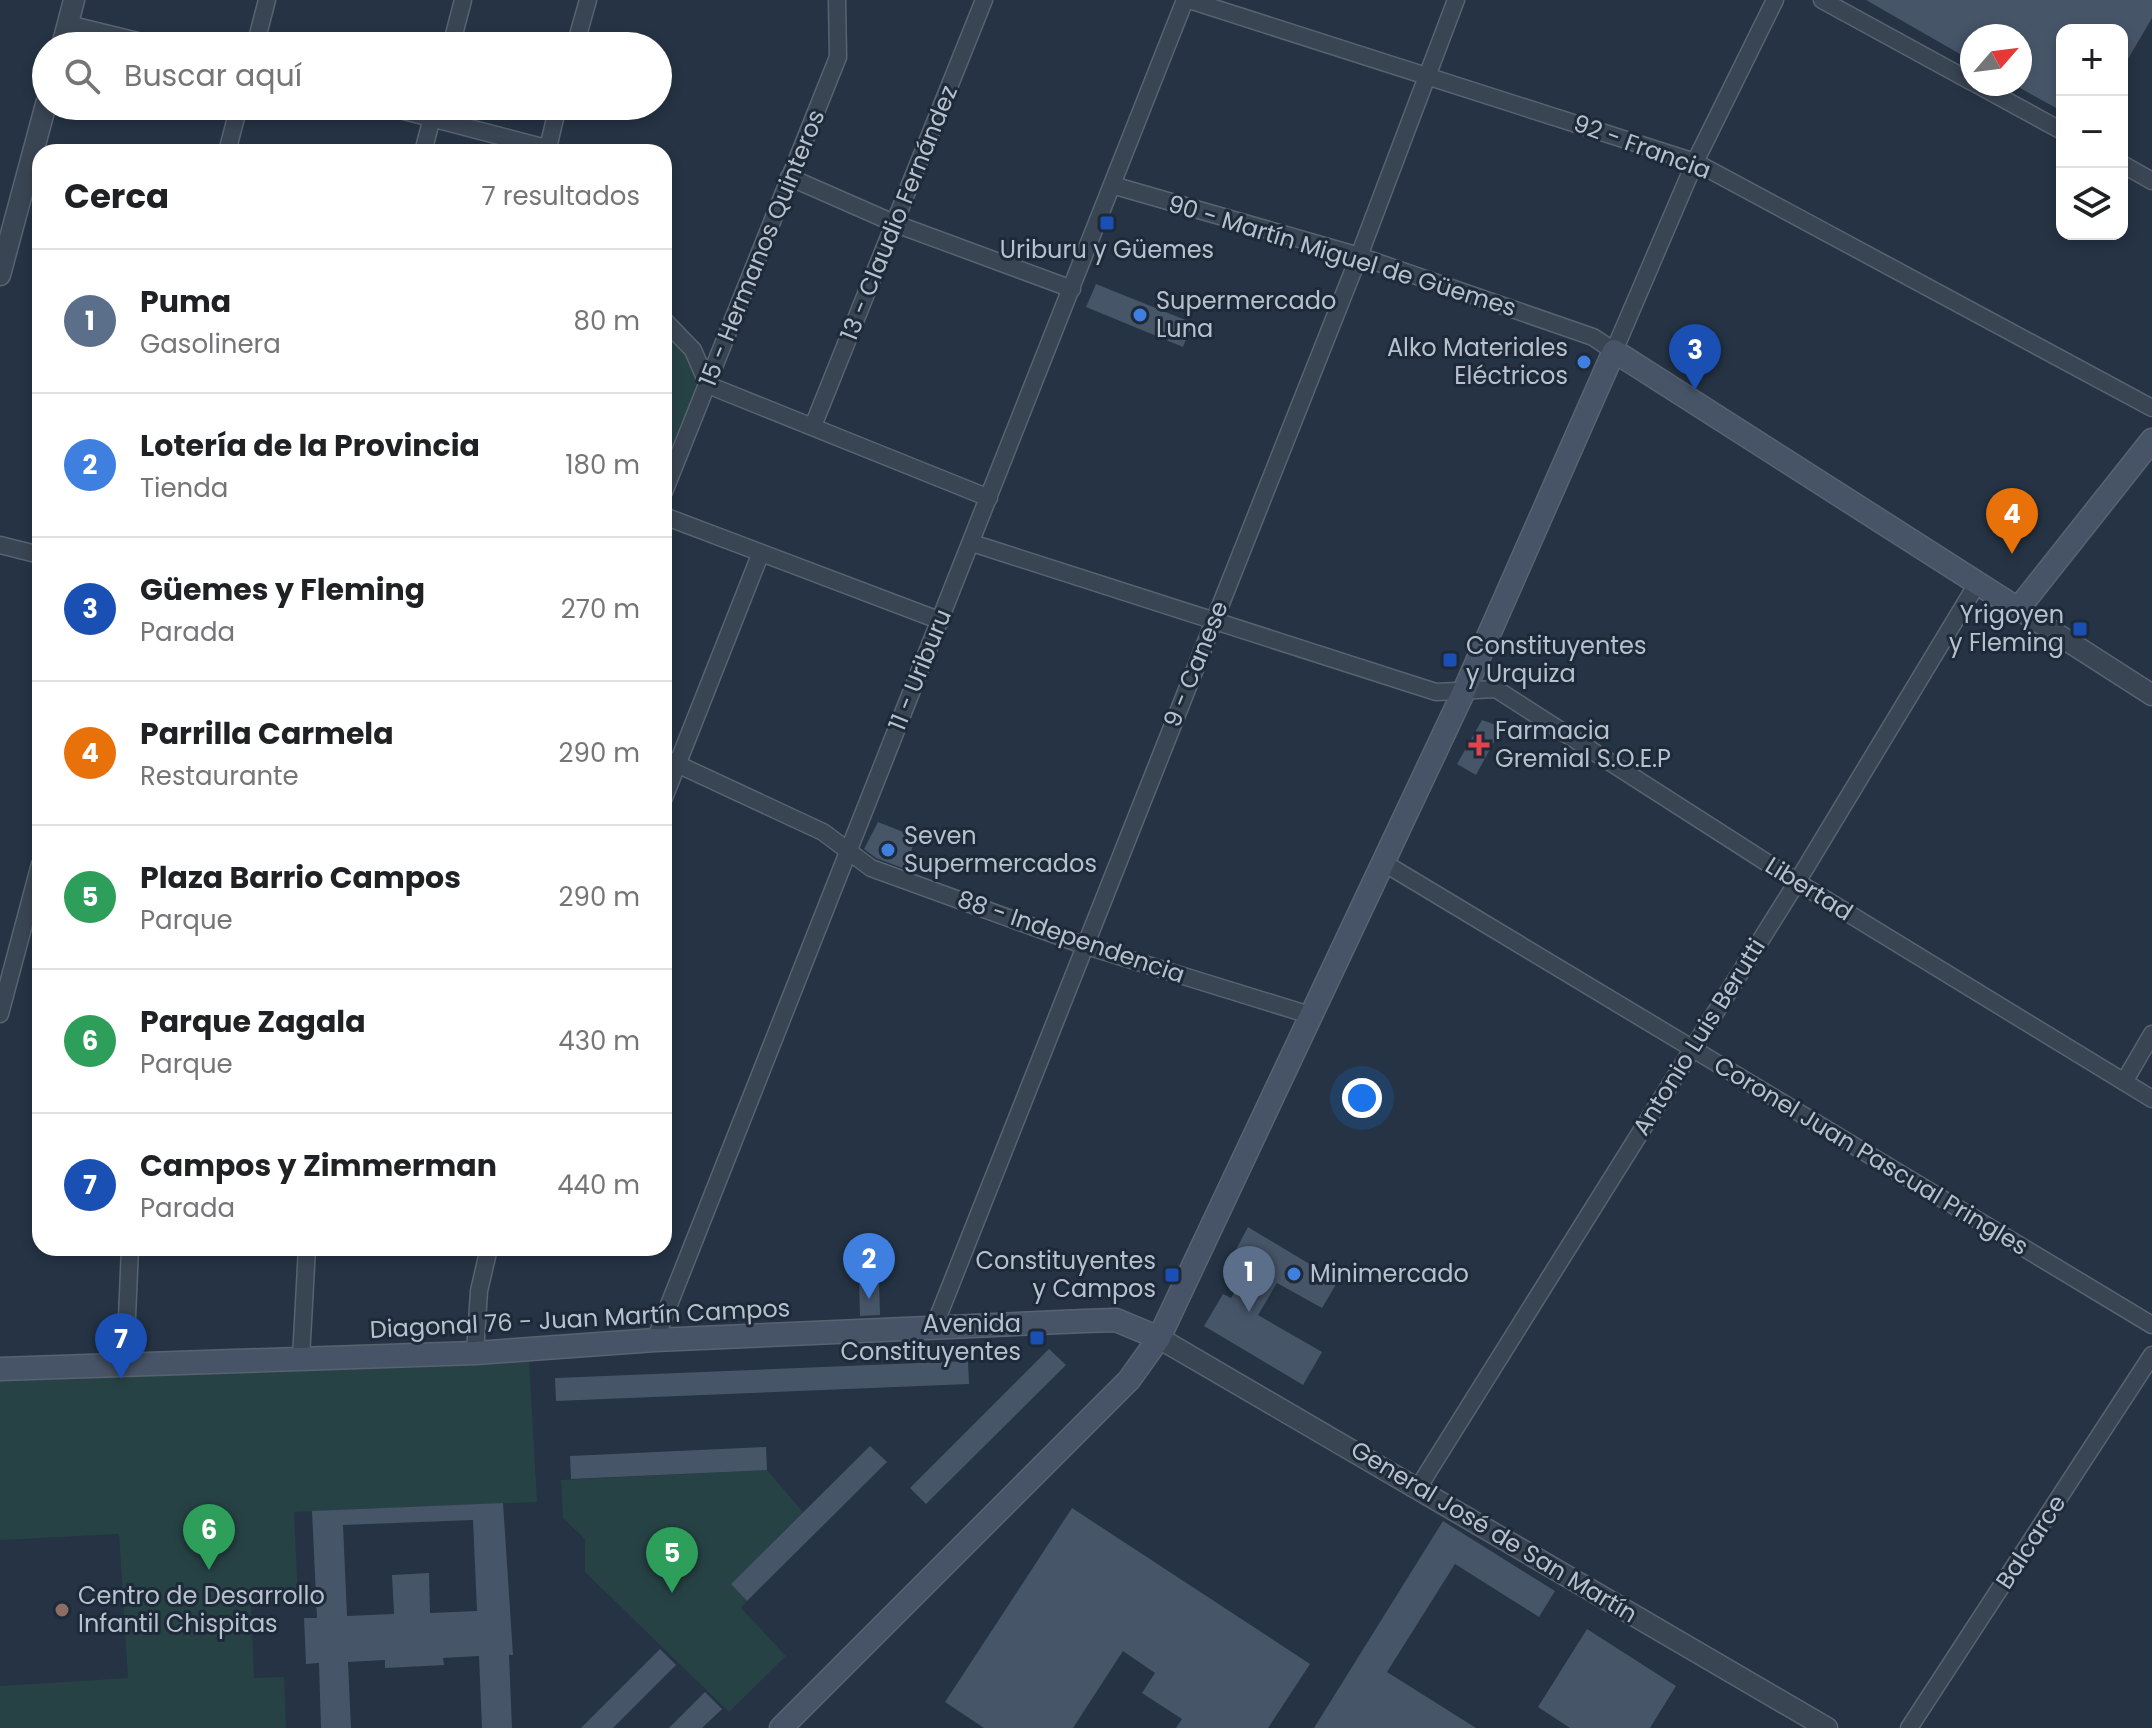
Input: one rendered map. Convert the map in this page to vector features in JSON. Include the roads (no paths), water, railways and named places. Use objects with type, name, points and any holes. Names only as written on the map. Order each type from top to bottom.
[{"type":"main road","points":[[781,1728],[1129,1380],[1159,1338],[1464,691],[1614,351],[2018,609],[2152,440]]},
{"type":"main road","name":"Diagonal 76 - Juan Martín Campos","points":[[0,1369],[475,1353],[655,1340],[1116,1320],[1159,1338]]},
{"type":"street","points":[[66,32],[74,0]]},
{"type":"street","points":[[259,32],[267,0]]},
{"type":"street","points":[[455,32],[463,0]]},
{"type":"street","points":[[579,32],[588,0]]},
{"type":"street","name":"15 - Hermanos Quinteros","points":[[672,473],[838,57],[837,0]]},
{"type":"street","name":"13 - Claudio Fernández","points":[[813,426],[984,0]]},
{"type":"street","name":"92 - Francia","points":[[1187,0],[1427,74],[1695,162],[2152,408]]},
{"type":"street","name":"11 - Uriburu","points":[[655,1340],[846,850],[941,621],[1187,0]]},
{"type":"street","name":"9 - Canese","points":[[934,1327],[1083,945],[1359,256],[1456,0]]},
{"type":"street","points":[[1614,351],[1695,162],[1775,0]]},
{"type":"street","points":[[1822,0],[1960,75]]},
{"type":"street","points":[[68,24],[101,32]]},
{"type":"street","points":[[1998,96],[2056,128]]},
{"type":"street","points":[[35,144],[42,120]]},
{"type":"street","points":[[229,144],[235,120]]},
{"type":"street","points":[[425,144],[432,120]]},
{"type":"street","points":[[455,120],[529,144]]},
{"type":"street","points":[[548,144],[554,120]]},
{"type":"street","points":[[0,275],[32,156]]},
{"type":"street","points":[[2128,167],[2152,181]]},
{"type":"street","points":[[789,177],[896,224],[1072,289]]},
{"type":"street","name":"90 - Martín Miguel de Güemes","points":[[1112,185],[1359,256],[1593,337],[1614,351]]},
{"type":"street","points":[[672,328],[693,350],[708,385],[989,498]]},
{"type":"street","points":[[672,519],[941,621]]},
{"type":"street","name":"Libertad","points":[[972,543],[1215,618],[1436,692],[1496,689],[1797,882],[2152,1099]]},
{"type":"street","points":[[0,545],[32,553]]},
{"type":"street","points":[[672,759],[760,555]]},
{"type":"street","name":"Antonio Luis Berutti","points":[[1418,1488],[1797,882],[1977,584]]},
{"type":"street","points":[[2018,609],[2152,695]]},
{"type":"street","name":"88 - Independencia","points":[[672,761],[823,832],[871,868],[1083,945],[1313,1016]]},
{"type":"street","name":"Coronel Juan Pascual Pringles","points":[[1384,863],[2152,1325]]},
{"type":"street","points":[[0,1014],[32,894]]},
{"type":"street","points":[[2124,1082],[2152,1034]]},
{"type":"street","points":[[125,1363],[130,1256]]},
{"type":"street","points":[[301,1358],[307,1256]]},
{"type":"street","points":[[475,1353],[479,1291],[487,1256]]},
{"type":"street","name":"General José de San Martín","points":[[1159,1338],[1827,1728]]},
{"type":"street","name":"Balcarce","points":[[1909,1728],[2152,1355]]},
{"type":"place","name":"Uriburu y Güemes","points":[[1107,223]]},
{"type":"place","name":"Supermercado Luna","points":[[1140,315]]},
{"type":"place","name":"Alko Materiales Eléctricos","points":[[1584,362]]},
{"type":"place","name":"Güemes y Fleming","points":[[1695,390]]},
{"type":"place","name":"Parrilla Carmela","points":[[2012,554]]},
{"type":"place","name":"Yrigoyen y Fleming","points":[[2080,629]]},
{"type":"place","name":"Constituyentes y Urquiza","points":[[1450,660]]},
{"type":"place","name":"Farmacia Gremial S.O.E.P","points":[[1479,745]]},
{"type":"place","name":"Seven Supermercados","points":[[888,850]]},
{"type":"place","name":"Minimercado","points":[[1294,1274]]},
{"type":"place","name":"Constituyentes y Campos","points":[[1172,1275]]},
{"type":"place","name":"Lotería de la Provincia","points":[[869,1299]]},
{"type":"place","name":"Puma","points":[[1249,1312]]},
{"type":"place","name":"Avenida Constituyentes","points":[[1037,1338]]},
{"type":"place","name":"Campos y Zimmerman","points":[[121,1379]]},
{"type":"place","name":"Parque Zagala","points":[[209,1570]]},
{"type":"place","name":"Plaza Barrio Campos","points":[[672,1593]]},
{"type":"place","name":"Centro de Desarrollo Infantil Chispitas","points":[[62,1610]]}]
